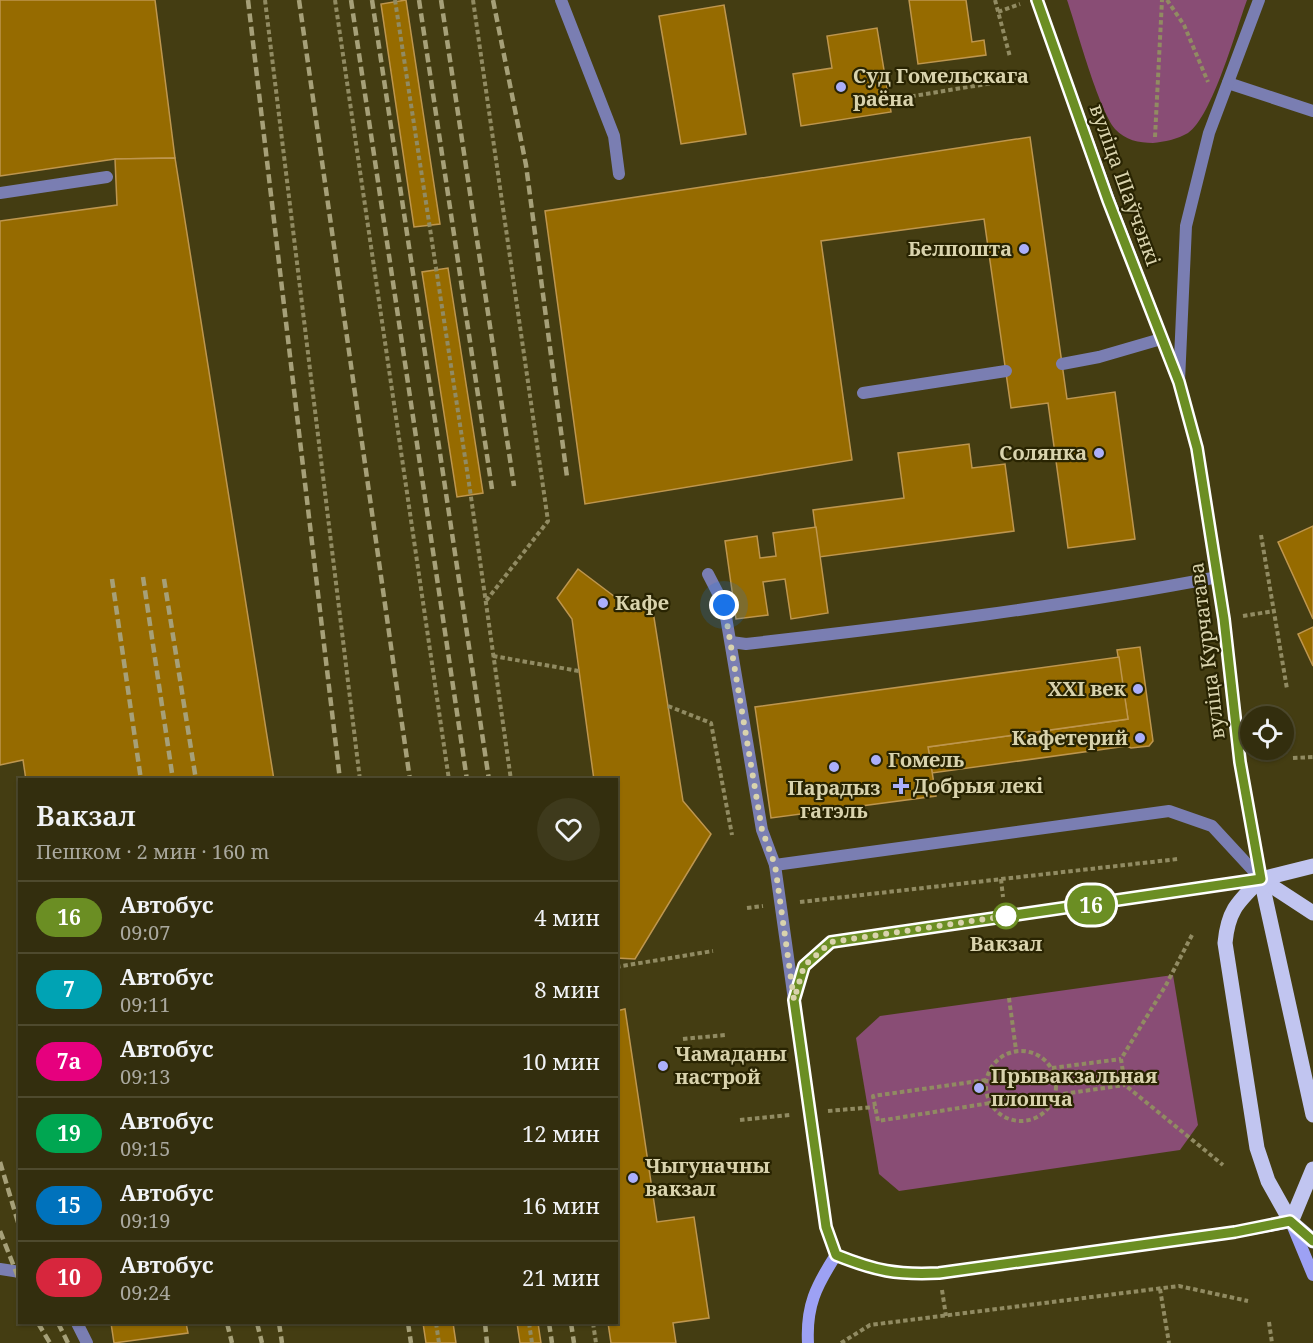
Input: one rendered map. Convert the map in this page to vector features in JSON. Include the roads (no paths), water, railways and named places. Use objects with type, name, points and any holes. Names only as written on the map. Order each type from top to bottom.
[{"type":"main road","name":"вуліца Шаўчэнкі","points":[[1037,0],[1161,339],[1179,382]]},
{"type":"main road","name":"вуліца Курчатава","points":[[1179,382],[1197,448],[1224,619],[1240,762],[1261,879]]},
{"type":"main road","points":[[836,1255],[826,1227],[794,1000],[804,966],[831,942],[1261,879],[1313,866]]},
{"type":"main road","points":[[1261,879],[1313,913]]},
{"type":"main road","points":[[1261,879],[1313,1115]]},
{"type":"main road","points":[[1261,879],[1236,904],[1227,921],[1225,943],[1257,1148],[1268,1181],[1290,1221],[1313,1275]]},
{"type":"main road","points":[[1290,1221],[1313,1169]]},
{"type":"main road","points":[[1290,1221],[1313,1241]]},
{"type":"main road","points":[[836,1255],[901,1275],[939,1273],[1235,1232],[1290,1221]]},
{"type":"main road","points":[[808,1343],[806,1318],[817,1284],[836,1255]]},
{"type":"street","points":[[561,0],[614,136],[619,174]]},
{"type":"street","name":"вуліца Курчатава","points":[[1179,382],[1186,226],[1209,133],[1259,0]]},
{"type":"street","points":[[1228,83],[1313,111]]},
{"type":"street","points":[[0,193],[107,177]]},
{"type":"street","points":[[1062,364],[1099,357],[1161,339]]},
{"type":"street","points":[[863,393],[1005,371]]},
{"type":"street","points":[[708,574],[724,605],[762,830],[775,865],[794,1000]]},
{"type":"street","points":[[731,642],[746,644],[841,633],[1148,590],[1218,577]]},
{"type":"street","points":[[775,865],[1169,812],[1212,826],[1261,879]]},
{"type":"street","points":[[0,1269],[18,1272]]},
{"type":"street","points":[[78,1324],[87,1343]]},
{"type":"railway","points":[[248,0],[340,778]]},
{"type":"railway","points":[[299,0],[410,778]]},
{"type":"railway","points":[[351,0],[467,778]]},
{"type":"railway","points":[[372,0],[489,778]]},
{"type":"railway","points":[[419,0],[492,489]]},
{"type":"railway","points":[[441,0],[514,486]]},
{"type":"railway","points":[[493,0],[526,165],[567,477]]},
{"type":"railway","points":[[143,577],[173,778]]},
{"type":"railway","points":[[112,579],[141,778]]},
{"type":"railway","points":[[164,579],[196,778]]},
{"type":"railway","points":[[0,1162],[18,1222]]},
{"type":"railway","points":[[0,1231],[18,1277]]},
{"type":"railway","points":[[39,1324],[50,1343]]},
{"type":"railway","points":[[58,1324],[68,1343]]},
{"type":"railway","points":[[227,1324],[232,1343]]},
{"type":"railway","points":[[257,1324],[262,1343]]},
{"type":"railway","points":[[279,1324],[282,1343]]},
{"type":"railway","points":[[408,1324],[411,1343]]},
{"type":"railway","points":[[485,1324],[487,1343]]},
{"type":"railway","points":[[549,1324],[552,1343]]},
{"type":"railway","points":[[571,1324],[574,1343]]},
{"type":"place","name":"Суд Гомельскага раёна","points":[[841,87]]},
{"type":"place","name":"Белпошта","points":[[1024,249]]},
{"type":"place","name":"Солянка","points":[[1099,453]]},
{"type":"place","name":"Кафе","points":[[603,603]]},
{"type":"place","name":"XXI век","points":[[1138,689]]},
{"type":"place","name":"Кафетерий","points":[[1140,738]]},
{"type":"place","name":"Гомель","points":[[876,760]]},
{"type":"place","name":"Парадыз гатэль","points":[[834,767]]},
{"type":"place","name":"Добрыя лекі","points":[[901,786]]},
{"type":"place","name":"Вакзал","points":[[1006,916]]},
{"type":"place","name":"Чамаданы настрой","points":[[663,1066]]},
{"type":"place","name":"Прывакзальная плошча","points":[[979,1088]]},
{"type":"place","name":"Чыгуначны вакзал","points":[[633,1178]]}]
